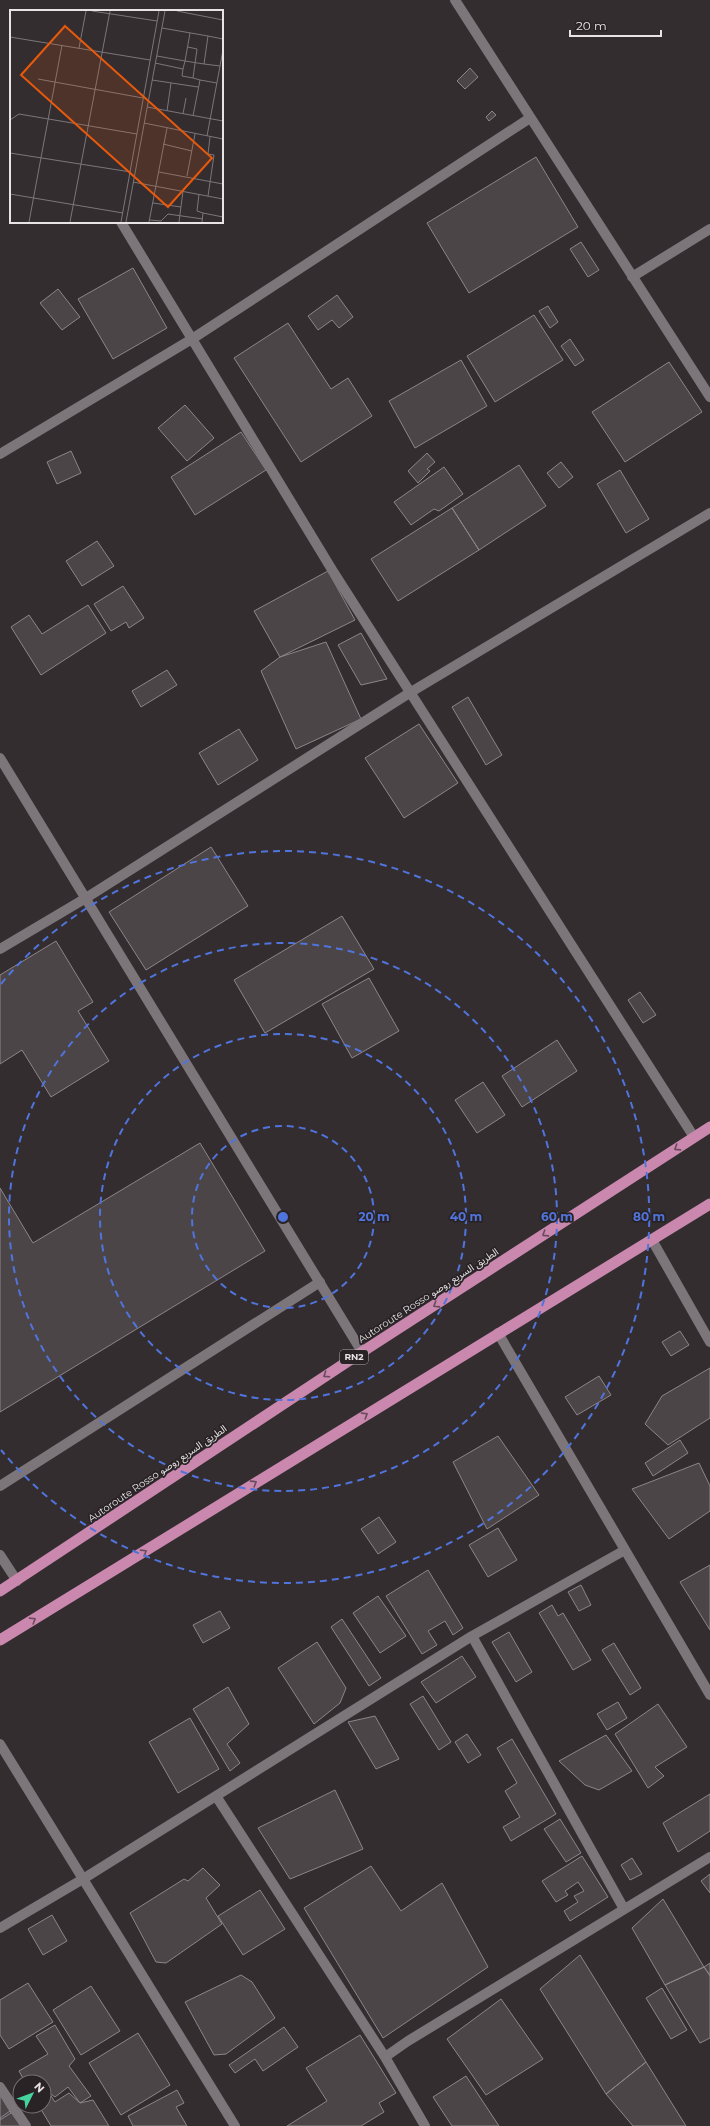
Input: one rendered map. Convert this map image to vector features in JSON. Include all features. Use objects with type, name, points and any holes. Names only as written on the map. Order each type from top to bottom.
[{"type":"highway","name":"Autoroute Rosso الطريق السريع روصو","points":[[0,1591],[362,1352],[710,1127]]},
{"type":"highway","points":[[0,1640],[710,1204]]},
{"type":"street","points":[[454,0],[710,397]]},
{"type":"street","points":[[0,454],[192,339],[530,118]]},
{"type":"street","points":[[122,223],[330,566],[694,1137]]},
{"type":"street","points":[[632,277],[710,229]]},
{"type":"street","points":[[0,948],[86,898],[411,692],[710,513]]},
{"type":"street","points":[[0,758],[362,1352]]},
{"type":"street","points":[[652,1240],[710,1342]]},
{"type":"street","points":[[0,1486],[320,1282]]},
{"type":"street","points":[[498,1333],[710,1695]]},
{"type":"street","points":[[0,1928],[83,1879],[472,1636],[625,1550]]},
{"type":"street","points":[[0,1555],[17,1581]]},
{"type":"street","points":[[472,1636],[624,1909]]},
{"type":"street","points":[[0,1744],[235,2126]]},
{"type":"street","points":[[216,1796],[385,2057],[424,2126]]},
{"type":"street","points":[[385,2057],[408,2040],[710,1857]]},
{"type":"street","points":[[0,2087],[26,2126]]},
{"type":"building","points":[[470,68],[478,77],[465,89],[457,81]]},
{"type":"building","points":[[492,111],[496,115],[489,121],[486,117]]},
{"type":"building","points":[[536,157],[578,227],[469,293],[427,223]]},
{"type":"building","points":[[581,242],[599,270],[588,277],[570,249]]},
{"type":"building","points":[[133,268],[167,328],[113,359],[78,299]]},
{"type":"building","points":[[58,289],[80,317],[62,330],[40,303]]},
{"type":"building","points":[[337,295],[353,317],[339,328],[332,320],[318,330],[308,316]]},
{"type":"building","points":[[548,306],[558,322],[550,328],[539,311]]},
{"type":"building","points":[[534,315],[563,360],[495,402],[467,356]]},
{"type":"building","points":[[288,323],[331,389],[348,378],[372,416],[301,462],[234,358]]},
{"type":"building","points":[[570,339],[584,360],[575,366],[561,346]]},
{"type":"building","points":[[461,360],[487,406],[415,448],[389,401]]},
{"type":"building","points":[[669,362],[702,412],[625,462],[592,412]]},
{"type":"building","points":[[185,405],[214,438],[187,461],[158,428]]},
{"type":"building","points":[[241,432],[266,470],[195,515],[171,477]]},
{"type":"building","points":[[71,451],[81,473],[57,484],[47,462]]},
{"type":"building","points":[[427,453],[435,462],[427,469],[430,471],[418,483],[408,471]]},
{"type":"building","points":[[561,462],[573,477],[559,488],[547,473]]},
{"type":"building","points":[[519,465],[546,506],[479,550],[452,508]]},
{"type":"building","points":[[444,467],[463,494],[439,511],[434,509],[411,525],[394,502]]},
{"type":"building","points":[[620,470],[649,519],[626,533],[597,484]]},
{"type":"building","points":[[452,508],[479,550],[398,601],[371,559]]},
{"type":"building","points":[[97,541],[114,566],[82,586],[66,561]]},
{"type":"building","points":[[328,571],[355,620],[280,657],[254,611]]},
{"type":"building","points":[[123,586],[144,618],[129,628],[126,622],[111,631],[94,604]]},
{"type":"building","points":[[88,605],[106,633],[41,675],[11,627],[29,615],[42,634]]},
{"type":"building","points":[[361,633],[387,679],[361,685],[338,645]]},
{"type":"building","points":[[326,642],[361,719],[296,749],[261,671],[280,657]]},
{"type":"building","points":[[167,670],[177,685],[141,707],[132,691]]},
{"type":"building","points":[[468,697],[502,755],[486,765],[452,707]]},
{"type":"building","points":[[419,724],[458,783],[404,818],[365,758]]},
{"type":"building","points":[[239,729],[258,760],[218,785],[199,753]]},
{"type":"building","points":[[211,847],[248,906],[146,970],[109,912]]},
{"type":"building","points":[[342,916],[374,969],[265,1033],[234,980]]},
{"type":"building","points":[[56,941],[93,1002],[78,1011],[109,1061],[51,1097],[22,1050],[0,1064],[0,975]]},
{"type":"building","points":[[369,978],[399,1031],[352,1058],[322,1004]]},
{"type":"building","points":[[640,992],[656,1015],[643,1023],[628,1000]]},
{"type":"building","points":[[557,1040],[577,1071],[522,1107],[502,1076]]},
{"type":"building","points":[[483,1082],[505,1115],[477,1133],[455,1100]]},
{"type":"building","points":[[200,1143],[265,1251],[0,1412],[0,1188],[33,1243]]},
{"type":"building","points":[[680,1331],[689,1345],[671,1356],[662,1342]]},
{"type":"building","points":[[710,1368],[710,1418],[668,1445],[645,1424],[662,1396]]},
{"type":"building","points":[[599,1376],[611,1395],[577,1415],[565,1397]]},
{"type":"building","points":[[498,1436],[539,1495],[487,1529],[453,1462]]},
{"type":"building","points":[[680,1440],[688,1453],[653,1476],[645,1463]]},
{"type":"building","points":[[699,1463],[710,1486],[710,1511],[669,1539],[632,1489]]},
{"type":"building","points":[[379,1517],[396,1542],[378,1554],[361,1529]]},
{"type":"building","points":[[498,1528],[517,1560],[488,1577],[469,1545]]},
{"type":"building","points":[[710,1565],[710,1630],[680,1582]]},
{"type":"building","points":[[428,1570],[463,1628],[453,1635],[445,1621],[428,1631],[437,1645],[422,1654],[386,1596]]},
{"type":"building","points":[[581,1585],[591,1605],[579,1611],[568,1592]]},
{"type":"building","points":[[378,1596],[406,1636],[380,1653],[353,1613]]},
{"type":"building","points":[[552,1605],[558,1616],[563,1613],[591,1660],[573,1670],[539,1613]]},
{"type":"building","points":[[220,1611],[230,1628],[203,1643],[193,1625]]},
{"type":"building","points":[[342,1619],[381,1678],[369,1686],[331,1627]]},
{"type":"building","points":[[509,1632],[532,1672],[516,1682],[492,1642]]},
{"type":"building","points":[[317,1642],[346,1688],[340,1703],[314,1724],[278,1668]]},
{"type":"building","points":[[614,1643],[641,1688],[630,1695],[602,1650]]},
{"type":"building","points":[[462,1656],[476,1677],[436,1703],[421,1682]]},
{"type":"building","points":[[228,1687],[249,1724],[227,1744],[240,1763],[230,1771],[193,1709]]},
{"type":"building","points":[[423,1696],[451,1742],[439,1750],[410,1704]]},
{"type":"building","points":[[618,1702],[627,1718],[607,1730],[597,1714]]},
{"type":"building","points":[[658,1704],[687,1747],[655,1767],[664,1776],[648,1788],[615,1734]]},
{"type":"building","points":[[375,1716],[399,1759],[376,1769],[348,1722]]},
{"type":"building","points":[[190,1718],[219,1769],[178,1793],[149,1742]]},
{"type":"building","points":[[467,1734],[481,1755],[468,1763],[455,1742]]},
{"type":"building","points":[[606,1735],[632,1771],[599,1790],[585,1785],[559,1761]]},
{"type":"building","points":[[512,1739],[556,1814],[511,1841],[503,1827],[520,1817],[505,1791],[517,1783],[497,1748]]},
{"type":"building","points":[[335,1790],[363,1849],[290,1879],[258,1828]]},
{"type":"building","points":[[710,1794],[710,1831],[678,1852],[663,1823]]},
{"type":"building","points":[[560,1819],[581,1853],[566,1862],[544,1829]]},
{"type":"building","points":[[582,1856],[608,1897],[570,1921],[564,1911],[578,1902],[574,1896],[584,1891],[578,1882],[565,1891],[568,1895],[556,1902],[542,1881]]},
{"type":"building","points":[[632,1858],[642,1874],[630,1880],[621,1865]]},
{"type":"building","points":[[371,1866],[401,1911],[442,1883],[488,1967],[383,2038],[304,1908]]},
{"type":"building","points":[[203,1868],[220,1885],[206,1898],[222,1924],[166,1963],[156,1962],[130,1913],[184,1879],[188,1881]]},
{"type":"building","points":[[710,1874],[710,1893],[701,1881]]},
{"type":"building","points":[[260,1890],[285,1929],[243,1955],[218,1916]]},
{"type":"building","points":[[663,1899],[704,1967],[665,1985],[632,1928]]},
{"type":"building","points":[[52,1915],[67,1941],[43,1955],[28,1929]]},
{"type":"building","points":[[580,1955],[646,2062],[606,2094],[540,1989]]},
{"type":"building","points":[[710,1963],[710,1975],[704,1967]]},
{"type":"building","points":[[704,1967],[710,1976],[710,2038],[700,2043],[665,1985]]},
{"type":"building","points":[[241,1975],[252,1982],[275,2018],[226,2054],[214,2055],[185,2002]]},
{"type":"building","points":[[28,1983],[53,2022],[9,2049],[0,2035],[0,2000]]},
{"type":"building","points":[[91,1986],[120,2031],[81,2055],[53,2010]]},
{"type":"building","points":[[662,1988],[687,2030],[671,2039],[646,1998]]},
{"type":"building","points":[[501,1999],[543,2059],[486,2095],[447,2039]]},
{"type":"building","points":[[55,2025],[75,2059],[69,2066],[91,2096],[80,2103],[68,2087],[55,2097],[52,2095],[52,2074],[21,2074],[19,2071],[48,2054],[36,2036]]},
{"type":"building","points":[[284,2027],[298,2047],[263,2071],[255,2059],[235,2073],[229,2065]]},
{"type":"building","points":[[138,2033],[170,2085],[121,2115],[89,2063]]},
{"type":"building","points":[[360,2035],[396,2093],[379,2103],[384,2112],[361,2126],[287,2126],[327,2101],[306,2068]]},
{"type":"building","points":[[646,2062],[686,2126],[633,2126],[606,2094]]},
{"type":"building","points":[[466,2076],[499,2126],[452,2126],[433,2097]]},
{"type":"building","points":[[177,2090],[184,2103],[176,2107],[187,2126],[133,2126],[128,2116]]},
{"type":"building","points":[[69,2093],[80,2103],[93,2100],[109,2126],[51,2126],[44,2114],[52,2114],[52,2098],[55,2102]]},
{"type":"building","points":[[0,2095],[11,2113],[0,2120]]},
{"type":"building","points":[[10,2111],[21,2126],[0,2126],[0,2118]]}]
